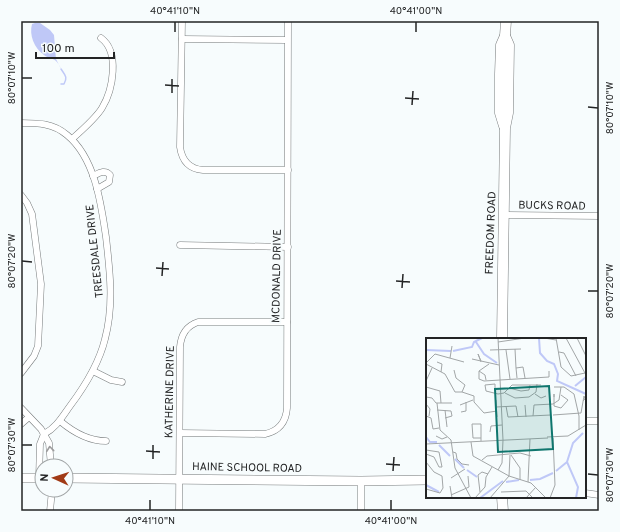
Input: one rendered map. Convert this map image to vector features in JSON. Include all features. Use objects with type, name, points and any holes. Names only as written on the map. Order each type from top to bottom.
[{"type":"main road","name":"FREEDOM ROAD","points":[[502,338],[505,128],[500,113],[500,81],[501,45],[505,36],[506,21]]},
{"type":"main road","points":[[502,498],[503,511]]},
{"type":"street","points":[[182,21],[180,147],[184,160],[193,168],[204,170],[288,170]]},
{"type":"street","name":"MCDONALD DRIVE","points":[[180,434],[258,435],[269,433],[278,429],[283,422],[286,413],[288,21]]},
{"type":"street","points":[[72,139],[102,108],[111,83],[113,68],[111,53],[107,44],[101,38]]},
{"type":"street","points":[[182,39],[287,40]]},
{"type":"street","name":"TREESDALE DRIVE","points":[[21,123],[39,123],[58,128],[72,139],[83,156],[93,176],[101,203],[110,271],[110,319],[105,340],[93,371],[60,421],[54,428],[44,434]]},
{"type":"street","name":"TREESDALE DRIVE","points":[[93,176],[102,172],[110,174],[109,182],[97,189]]},
{"type":"street","points":[[21,195],[29,206],[32,214],[41,284],[38,346],[34,356],[21,373]]},
{"type":"street","name":"BUCKS ROAD","points":[[504,215],[599,216]]},
{"type":"street","points":[[180,245],[288,247]]},
{"type":"street","name":"KATHERINE DRIVE","points":[[179,511],[181,338],[188,327],[198,322],[287,322]]},
{"type":"street","points":[[93,371],[111,380],[122,382]]},
{"type":"street","points":[[21,408],[44,434],[49,443],[50,458]]},
{"type":"street","points":[[21,424],[29,417]]},
{"type":"street","points":[[60,421],[88,438],[106,441]]},
{"type":"street","points":[[586,421],[599,421]]},
{"type":"street","points":[[40,458],[40,444],[44,434]]},
{"type":"street","points":[[21,478],[34,478]]},
{"type":"street","name":"HAINE SCHOOL ROAD","points":[[74,478],[361,481],[426,480]]},
{"type":"street","points":[[361,481],[361,511]]},
{"type":"street","points":[[586,493],[599,495]]},
{"type":"street","points":[[50,511],[51,498]]},
{"type":"water","points":[[40,23],[54,35],[56,59],[59,64],[37,49],[31,32],[32,24]]},
{"type":"waterway","points":[[61,69],[66,78],[64,84],[61,84]]}]
